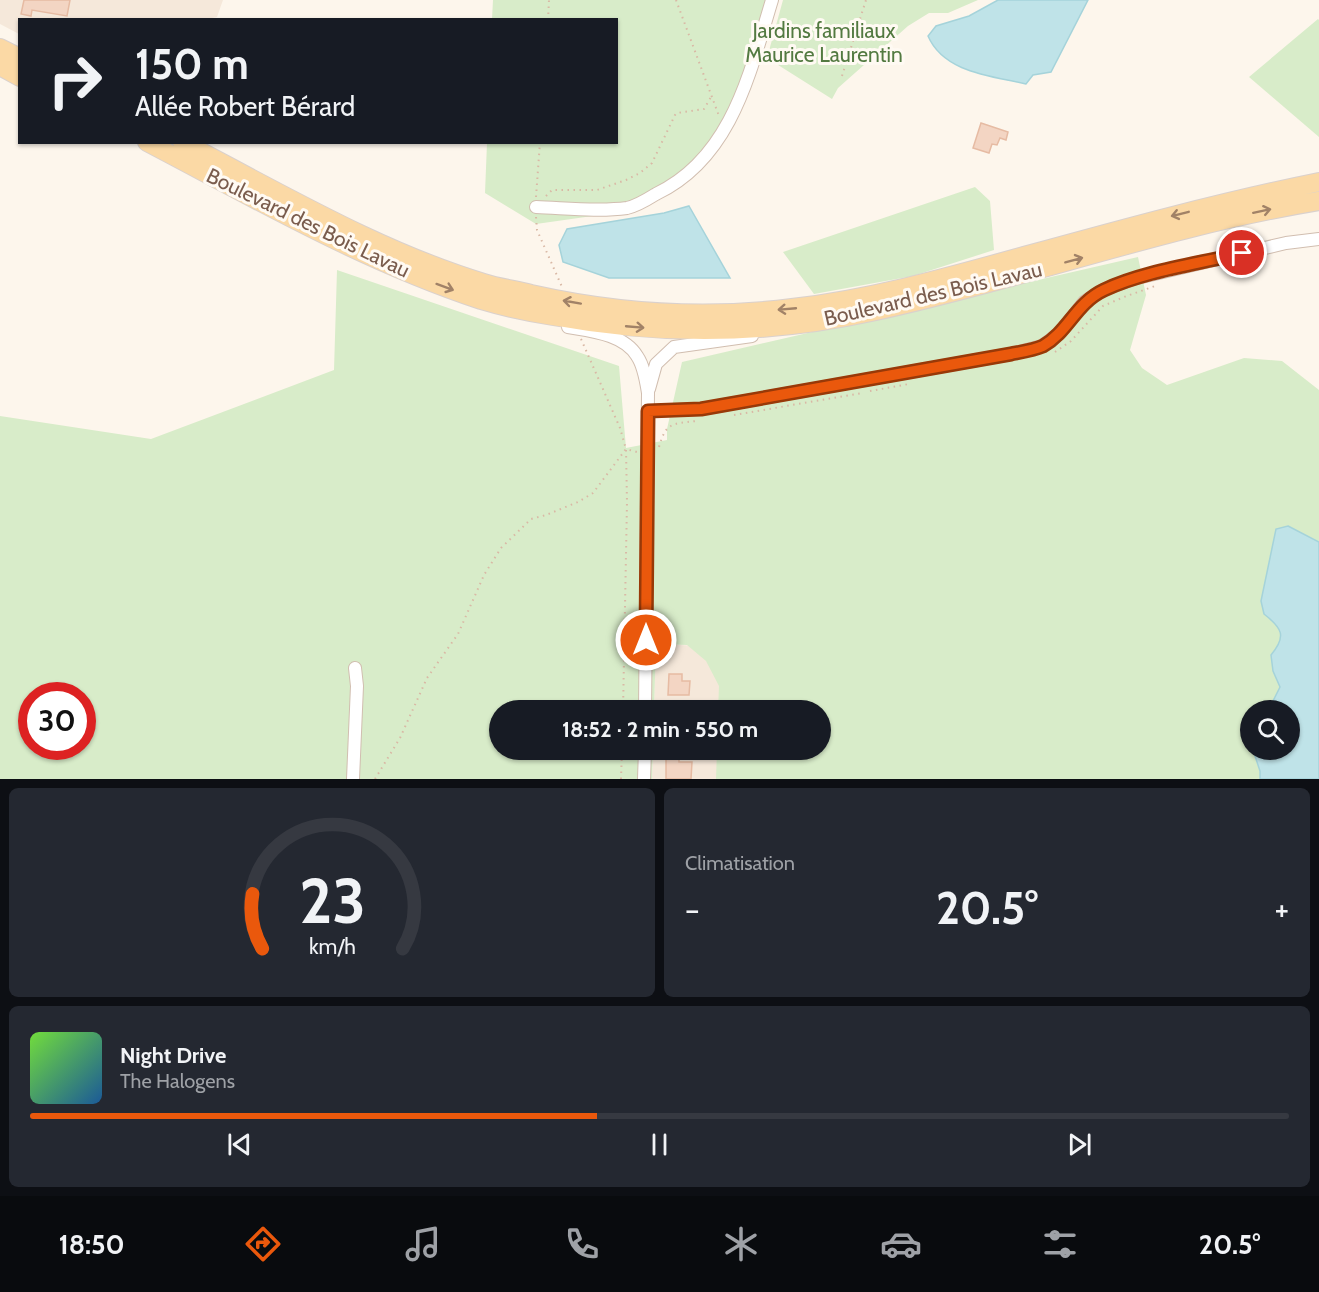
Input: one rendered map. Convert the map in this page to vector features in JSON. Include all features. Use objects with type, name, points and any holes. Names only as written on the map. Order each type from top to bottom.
[{"type":"main road","points":[[0,48],[18,57]]},
{"type":"main road","points":[[0,66],[18,76]]},
{"type":"main road","name":"Boulevard des Bois Lavau","points":[[151,144],[345,246],[471,297],[514,309],[581,321],[690,331],[785,325],[836,319],[937,297],[1225,219],[1319,201]]},
{"type":"main road","name":"Boulevard des Bois Lavau","points":[[186,144],[380,244],[478,281],[609,308],[687,313],[791,309],[860,298],[1170,217],[1319,182]]},
{"type":"street","points":[[536,207],[592,209],[629,207],[669,188],[698,165],[720,137],[740,103],[756,59],[772,0]]},
{"type":"street","points":[[648,411],[701,409],[1032,349],[1042,346],[1060,333],[1084,302],[1103,290],[1144,276],[1286,243],[1319,239]]},
{"type":"street","points":[[514,309],[539,321],[606,335],[628,346],[638,356],[648,393],[645,700]]},
{"type":"street","points":[[648,393],[656,364],[674,347],[809,329],[836,319]]},
{"type":"street","points":[[353,779],[357,686],[355,668]]},
{"type":"street","points":[[644,779],[645,760]]},
{"type":"path","points":[[548,18],[549,0]]},
{"type":"path","points":[[675,0],[718,114],[728,124]]},
{"type":"path","points":[[842,76],[866,0]]},
{"type":"path","points":[[536,207],[552,190],[597,190],[640,173],[652,163],[675,115],[704,109],[711,97]]},
{"type":"path","points":[[540,144],[537,230],[564,291]]},
{"type":"path","points":[[579,334],[620,428],[626,448],[623,700]]},
{"type":"path","points":[[626,448],[633,452],[648,452]]},
{"type":"path","points":[[375,779],[400,738],[427,678],[458,634],[484,575],[501,548],[531,519],[567,506],[592,493],[626,448]]},
{"type":"path","points":[[621,779],[622,760]]},
{"type":"shaded area","points":[[0,0],[223,0],[217,17],[212,18],[18,18],[18,33],[0,24]]},
{"type":"shaded area","points":[[656,644],[726,647],[725,700],[654,700]]},
{"type":"shaded area","points":[[653,760],[724,760],[724,779],[652,779]]},
{"type":"green space","points":[[493,0],[768,0],[736,99],[700,164],[678,189],[642,209],[536,224],[485,193],[487,144],[618,144],[618,18],[492,18]]},
{"type":"green space","name":"Jardins familiaux Maurice Laurentin","points":[[783,0],[978,0],[948,13],[929,13],[908,26],[838,88],[832,99],[767,58]]},
{"type":"green space","points":[[1319,20],[1319,137],[1249,77]]},
{"type":"green space","points":[[975,187],[990,201],[994,250],[913,276],[814,294],[783,252]]},
{"type":"green space","points":[[1138,257],[1146,295],[1130,350],[1142,368],[1167,385],[1244,358],[1282,361],[1319,390],[1319,779],[716,779],[717,760],[831,760],[831,700],[718,700],[719,686],[706,661],[687,645],[656,644],[654,700],[489,700],[489,760],[653,760],[652,779],[0,779],[0,416],[151,439],[334,370],[337,270],[619,366],[626,448],[667,440],[667,429],[682,362]]},
{"type":"water","points":[[998,0],[1088,0],[1051,72],[1033,75],[1026,84],[984,75],[957,65],[935,48],[928,36],[936,26],[969,16]]},
{"type":"water","points":[[689,206],[730,278],[609,278],[563,262],[559,245],[567,229],[664,213]]},
{"type":"water","points":[[1288,526],[1319,542],[1319,779],[1260,779],[1256,760],[1300,760],[1300,700],[1274,700],[1280,687],[1273,671],[1271,655],[1281,637],[1278,628],[1264,614],[1261,601],[1276,529]]},
{"type":"building","points":[[24,0],[70,0],[67,16],[32,10],[31,16],[21,14]]},
{"type":"building","points":[[981,123],[1008,132],[1006,140],[1000,138],[997,145],[992,144],[989,153],[973,148]]},
{"type":"building","points":[[669,674],[682,674],[682,681],[690,681],[689,695],[668,695]]},
{"type":"building","points":[[666,760],[692,762],[691,779],[666,779]]},
{"type":"route","points":[[646,640],[648,411],[701,409],[1011,354],[1042,346],[1060,333],[1084,302],[1103,290],[1133,279],[1242,253]]}]
